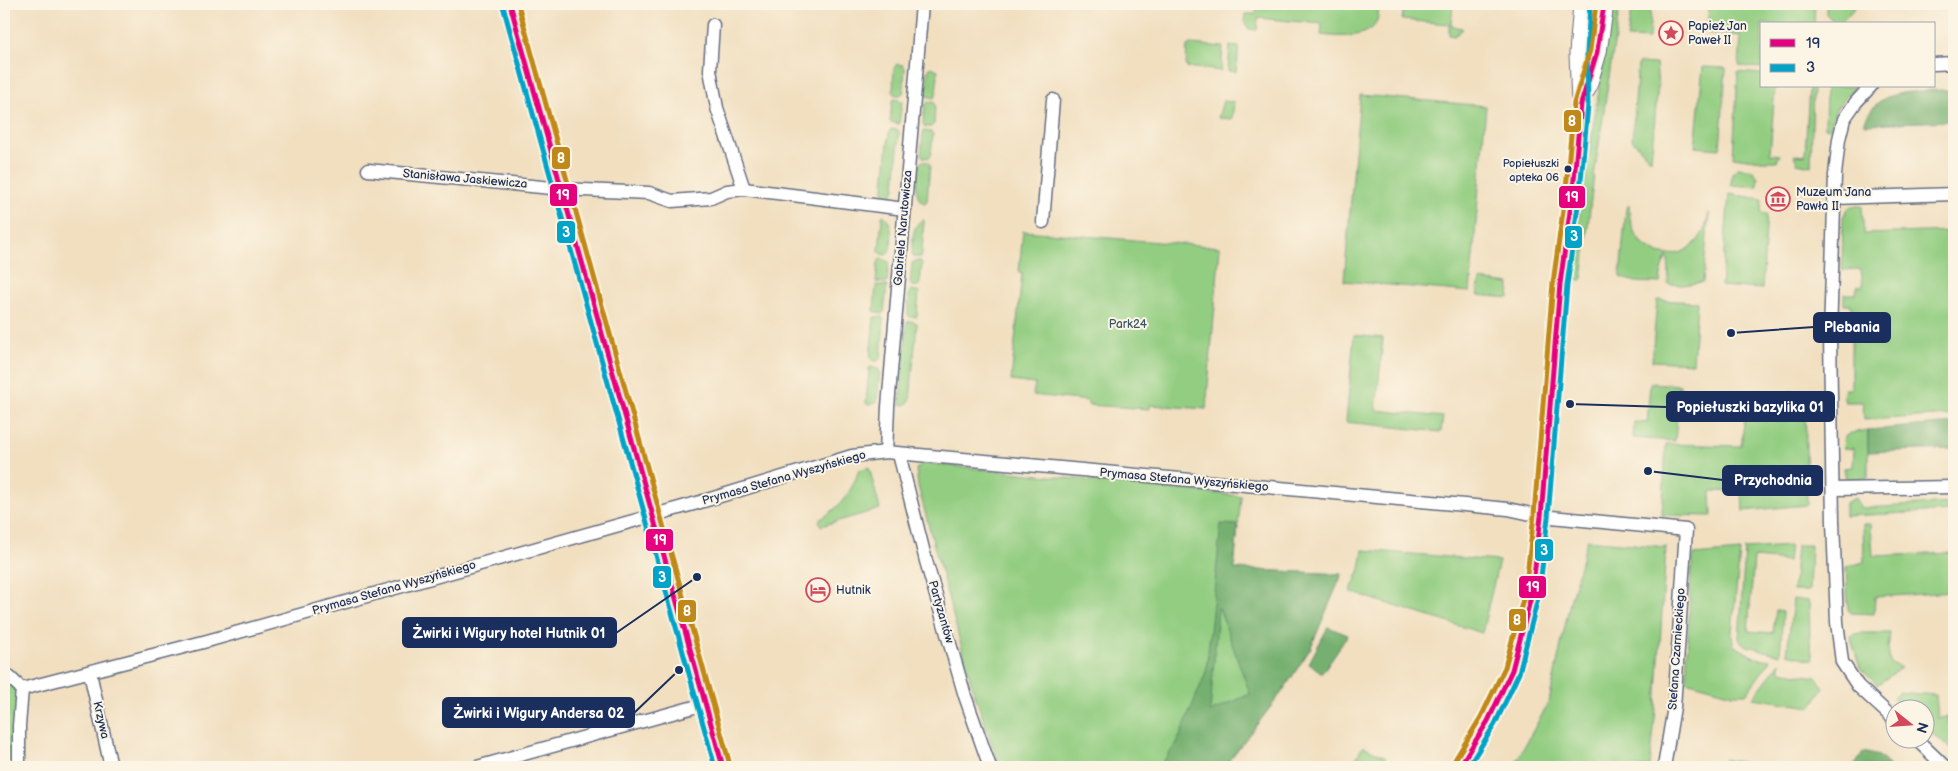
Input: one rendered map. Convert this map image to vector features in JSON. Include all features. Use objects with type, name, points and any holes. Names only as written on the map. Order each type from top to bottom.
[{"type":"street","points":[[510,4],[723,767]]},
{"type":"street","name":"Gabriela Narutowicza","points":[[893,453],[888,407],[922,4]]},
{"type":"street","points":[[1459,767],[1488,721],[1512,670],[1532,593],[1541,516],[1560,284],[1573,190],[1581,104],[1579,53],[1583,4]]},
{"type":"street","points":[[1581,104],[1597,52],[1604,4]]},
{"type":"street","points":[[713,25],[710,70],[717,108],[744,189]]},
{"type":"street","points":[[1936,64],[1954,63]]},
{"type":"street","points":[[1870,88],[1856,102],[1844,119],[1839,139],[1834,198],[1830,335],[1833,489],[1837,622],[1842,662],[1858,686],[1886,712]]},
{"type":"street","points":[[1043,222],[1053,100]]},
{"type":"street","name":"Stanisława Jaskiewicza","points":[[368,170],[562,189],[649,193],[672,201],[711,198],[727,191],[744,189],[905,209]]},
{"type":"street","points":[[1834,198],[1954,194]]},
{"type":"street","name":"Prymasa Stefana Wyszyńskiego","points":[[22,689],[90,673],[652,515],[852,456],[893,453],[1492,508],[1541,516],[1686,530]]},
{"type":"street","name":"Partyzantów","points":[[893,453],[965,696],[990,767]]},
{"type":"street","points":[[1833,489],[1954,487]]},
{"type":"street","name":"Stefana Czarnieckiego","points":[[1664,767],[1674,707],[1686,530]]},
{"type":"street","points":[[4,672],[22,689],[19,726],[19,767]]},
{"type":"street","name":"Krzywa","points":[[90,673],[111,767]]},
{"type":"street","points":[[477,767],[705,704]]},
{"type":"street","points":[[1925,748],[1944,767]]},
{"type":"green space","points":[[1257,4],[1379,4],[1377,21],[1372,28],[1366,32],[1351,36],[1335,36],[1321,35],[1322,24],[1258,18],[1257,30],[1249,29],[1244,22],[1245,14],[1256,14]]},
{"type":"green space","points":[[1404,4],[1453,4],[1451,26],[1462,28],[1462,30],[1454,36],[1449,35],[1449,24],[1402,20]]},
{"type":"green space","points":[[1612,4],[1620,4],[1592,190],[1582,280],[1570,279]]},
{"type":"green space","points":[[1632,4],[1651,4],[1649,39],[1627,38]]},
{"type":"green space","points":[[1709,4],[1815,4],[1814,22],[1760,22],[1760,68],[1739,66],[1741,36],[1707,33]]},
{"type":"green space","points":[[1858,4],[1842,22],[1834,22],[1826,14],[1826,5]]},
{"type":"green space","points":[[1191,44],[1223,47],[1221,71],[1186,67],[1187,46]]},
{"type":"green space","points":[[1230,46],[1239,47],[1236,72],[1228,71]]},
{"type":"green space","points":[[1638,63],[1656,64],[1658,85],[1651,160],[1632,140]]},
{"type":"green space","points":[[897,64],[903,65],[905,68],[903,93],[901,95],[895,95],[893,92],[894,68]]},
{"type":"green space","points":[[931,67],[938,70],[936,95],[934,98],[926,96],[928,71]]},
{"type":"green space","points":[[1703,67],[1726,68],[1720,149],[1695,147]]},
{"type":"green space","points":[[1738,72],[1760,74],[1760,88],[1775,88],[1770,154],[1780,155],[1777,161],[1733,157]]},
{"type":"green space","points":[[1809,88],[1813,88],[1811,166],[1797,163],[1794,155],[1805,156]]},
{"type":"green space","points":[[1826,88],[1853,88],[1836,109],[1830,128],[1825,128]]},
{"type":"green space","points":[[1954,90],[1954,121],[1864,124],[1875,105],[1882,100],[1900,93]]},
{"type":"green space","points":[[1360,95],[1486,106],[1470,292],[1344,281]]},
{"type":"green space","points":[[894,99],[902,101],[899,124],[890,122],[892,101]]},
{"type":"green space","points":[[1223,101],[1234,102],[1232,119],[1218,118]]},
{"type":"green space","points":[[928,102],[934,102],[935,105],[934,124],[931,127],[925,127],[923,124],[925,105]]},
{"type":"green space","points":[[891,129],[898,130],[899,133],[895,189],[891,196],[885,199],[883,197],[889,133]]},
{"type":"green space","points":[[924,131],[933,134],[929,158],[921,155]]},
{"type":"green space","points":[[922,161],[928,162],[930,165],[927,201],[924,203],[920,200],[917,191],[919,164]]},
{"type":"green space","points":[[1738,168],[1752,170],[1758,177],[1757,187],[1731,185],[1732,173]]},
{"type":"green space","points":[[1729,194],[1762,199],[1761,213],[1767,214],[1762,289],[1721,286]]},
{"type":"green space","points":[[1629,205],[1632,225],[1640,240],[1652,250],[1665,254],[1679,253],[1693,246],[1703,232],[1709,213],[1703,282],[1683,285],[1668,284],[1669,268],[1667,256],[1662,267],[1660,283],[1636,282],[1620,277],[1626,209]]},
{"type":"green space","points":[[1851,206],[1862,206],[1864,234],[1954,231],[1954,415],[1864,420],[1863,402],[1845,402],[1843,396],[1845,389],[1851,389],[1851,305],[1844,305],[1844,294],[1856,294],[1857,287],[1863,286],[1861,269],[1842,270],[1843,217]]},
{"type":"green space","points":[[883,215],[887,218],[892,235],[889,252],[886,255],[881,254],[879,251]]},
{"type":"green space","points":[[924,220],[922,254],[921,257],[914,257],[912,254],[915,229]]},
{"type":"green space","name":"Park24","points":[[1023,231],[1220,247],[1206,409],[1150,405],[1150,409],[1088,405],[1088,401],[1033,395],[1035,384],[1011,381],[1022,273],[1019,272]]},
{"type":"green space","points":[[881,258],[889,262],[887,283],[876,282],[878,262]]},
{"type":"green space","points":[[921,261],[922,264],[920,283],[918,286],[912,286],[910,283],[912,263]]},
{"type":"green space","points":[[1480,280],[1510,284],[1509,298],[1477,295]]},
{"type":"green space","points":[[876,285],[887,286],[884,312],[882,314],[874,311]]},
{"type":"green space","points":[[912,290],[919,292],[916,317],[908,315],[909,292]]},
{"type":"green space","points":[[1657,300],[1697,302],[1693,363],[1652,361]]},
{"type":"green space","points":[[874,317],[882,317],[884,320],[881,357],[878,361],[873,361],[870,358]]},
{"type":"green space","points":[[907,322],[917,323],[910,401],[906,405],[900,404],[900,402]]},
{"type":"green space","points":[[1354,335],[1383,338],[1376,410],[1443,417],[1441,432],[1346,422]]},
{"type":"green space","points":[[869,368],[880,371],[877,401],[868,405],[866,403]]},
{"type":"green space","points":[[1650,383],[1680,385],[1675,441],[1633,438],[1634,422],[1647,423]]},
{"type":"green space","points":[[1790,391],[1805,393],[1807,505],[1743,511],[1742,492],[1711,491],[1712,516],[1662,515],[1666,444],[1741,446],[1745,416],[1785,416]]},
{"type":"green space","points":[[1954,423],[1954,449],[1868,452],[1868,430]]},
{"type":"green space","points":[[1868,430],[1868,478],[1846,479],[1844,468],[1853,467],[1854,449],[1843,448],[1844,437],[1851,433]]},
{"type":"green space","points":[[924,463],[1241,496],[1234,569],[1342,574],[1310,649],[1282,692],[1224,767],[1000,767],[974,693],[918,486],[916,469]]},
{"type":"green space","points":[[869,467],[880,509],[821,526],[819,520],[844,499],[859,470]]},
{"type":"green space","points":[[1855,498],[1861,508],[1954,503],[1954,511],[1845,516],[1845,503]]},
{"type":"green space","points":[[1221,524],[1238,525],[1234,569],[1342,574],[1310,649],[1282,692],[1224,767],[1159,767],[1177,743],[1206,672]],"holes":[[[1218,608],[1219,608],[1250,694],[1210,712]]]},
{"type":"green space","points":[[1863,524],[1871,524],[1873,556],[1954,553],[1954,592],[1875,597],[1874,614],[1851,613],[1848,610],[1846,567],[1864,562]]},
{"type":"green space","points":[[1587,540],[1666,547],[1656,708],[1650,767],[1513,767],[1549,702],[1570,602]]},
{"type":"green space","points":[[1797,545],[1811,545],[1809,591],[1793,591]]},
{"type":"green space","points":[[1790,546],[1788,561],[1754,558],[1748,631],[1773,633],[1776,610],[1783,611],[1780,655],[1747,646],[1739,639],[1745,549]]},
{"type":"green space","points":[[1363,550],[1499,561],[1482,633],[1350,592],[1360,569]]},
{"type":"green space","points":[[1740,551],[1732,632],[1733,645],[1756,658],[1771,660],[1746,694],[1733,694],[1686,681],[1691,571],[1694,555]]},
{"type":"green space","points":[[1793,599],[1809,601],[1810,641],[1813,660],[1787,654]]},
{"type":"green space","points":[[1328,627],[1348,635],[1322,673],[1309,663]]},
{"type":"green space","points":[[1859,633],[1890,633],[1888,649],[1890,662],[1901,668],[1877,685],[1860,668],[1850,636]]},
{"type":"green space","points":[[1780,662],[1780,671],[1816,677],[1824,687],[1811,707],[1753,698]]},
{"type":"green space","points":[[4,672],[22,689],[19,767],[4,767]]},
{"type":"green space","points":[[1898,692],[1936,695],[1938,718],[1948,717],[1952,734],[1954,734],[1954,751],[1936,737],[1936,698],[1893,697]]},
{"type":"green space","points":[[1363,746],[1386,757],[1378,767],[1351,767]]},
{"type":"green space","points":[[1863,752],[1879,756],[1891,767],[1853,767]]},
{"type":"green space","points":[[1724,759],[1769,767],[1723,767]]},
{"type":"transit line","name":"19","points":[[510,4],[723,767]]},
{"type":"transit line","name":"8","points":[[518,4],[730,765]]},
{"type":"transit line","name":"8","points":[[1453,763],[1481,717],[1505,667],[1525,592],[1534,515],[1553,283],[1566,189],[1574,103],[1590,50],[1596,4]]},
{"type":"transit line","name":"19","points":[[1459,767],[1488,721],[1512,670],[1532,593],[1541,516],[1560,284],[1573,190],[1581,104],[1597,52],[1604,4]]},
{"type":"transit line","name":"3","points":[[1468,767],[1495,724],[1519,673],[1539,594],[1548,517],[1567,285],[1580,191],[1588,105],[1587,53],[1590,5]]},
{"type":"transit line","name":"3","points":[[503,6],[715,767]]},
{"type":"place","name":"Papież Jan Paweł II","points":[[1671,33]]},
{"type":"place","name":"Popiełuszki apteka 06","points":[[1568,169]]},
{"type":"place","name":"Muzeum Jana Pawła II","points":[[1778,199]]},
{"type":"place","name":"Plebania","points":[[1731,333]]},
{"type":"place","name":"Popiełuszki bazylika 01","points":[[1570,404]]},
{"type":"place","name":"Przychodnia","points":[[1648,471]]},
{"type":"place","name":"Żwirki i Wigury hotel Hutnik 01","points":[[697,577]]},
{"type":"place","name":"Hutnik","points":[[818,590]]},
{"type":"place","name":"Żwirki i Wigury Andersa 02","points":[[679,670]]}]
